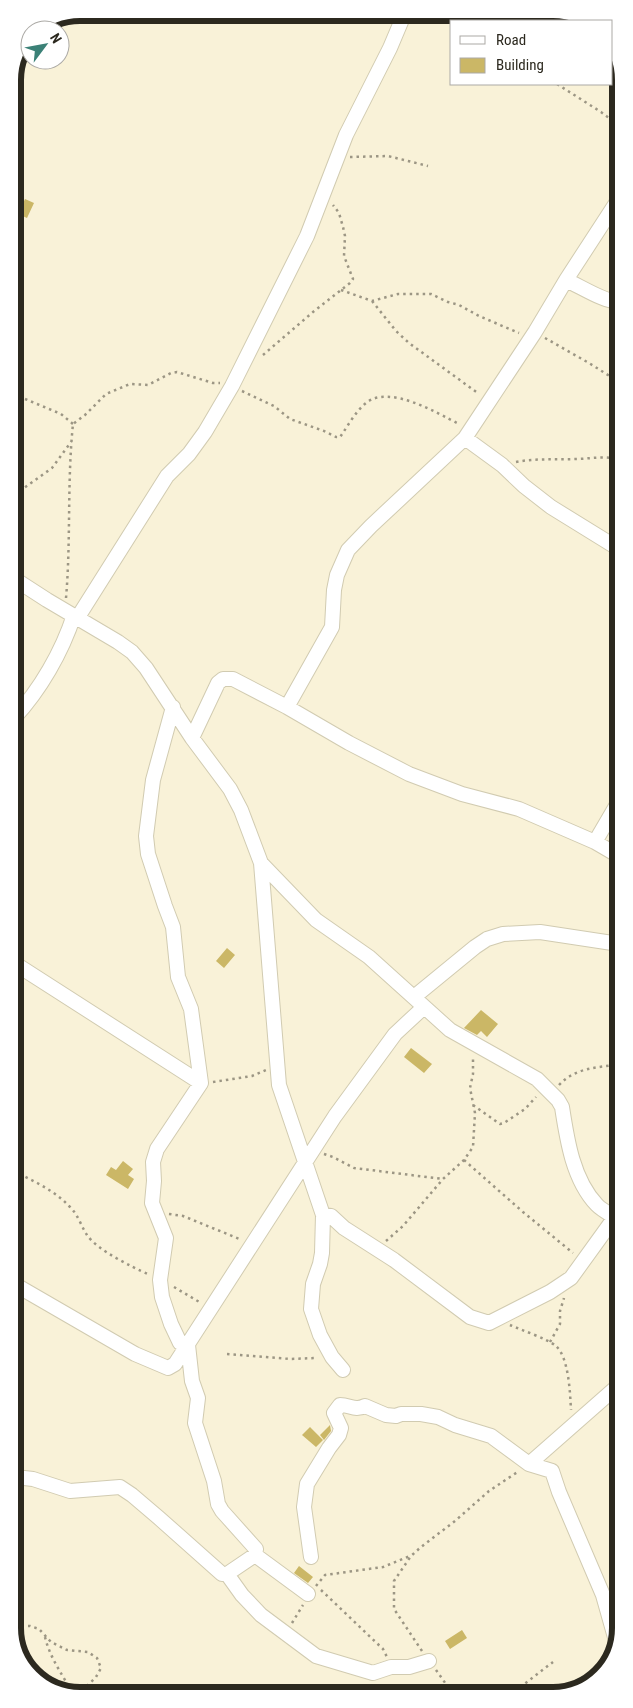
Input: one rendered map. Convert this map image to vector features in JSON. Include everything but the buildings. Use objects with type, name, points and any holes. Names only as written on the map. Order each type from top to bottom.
[{"type":"street","points":[[21,709],[56,657],[69,631],[73,614],[167,476],[189,454],[205,432],[227,384],[307,236],[346,135],[390,48],[401,21]]},
{"type":"street","points":[[287,707],[332,627],[334,590],[337,575],[348,550],[468,434],[612,209]]},
{"type":"street","points":[[566,280],[612,302]]},
{"type":"street","points":[[468,434],[524,486],[551,507],[612,545]]},
{"type":"street","points":[[21,583],[132,652],[146,668],[192,738],[230,789],[241,810],[262,863],[279,1085],[323,1214],[322,1253],[313,1284],[311,1309],[320,1335],[332,1358],[343,1370]]},
{"type":"street","points":[[192,738],[218,683],[223,679],[232,679],[409,774],[462,794],[519,809],[595,842],[612,852]]},
{"type":"street","points":[[173,707],[152,780],[146,836],[148,854],[174,927],[178,977],[191,1009],[201,1082],[157,1149],[153,1162],[152,1203],[166,1238],[160,1280],[162,1297],[180,1343],[188,1345]]},
{"type":"street","points":[[595,842],[612,813]]},
{"type":"street","points":[[262,863],[316,920],[369,957],[450,1030],[525,1071],[558,1100],[562,1107],[573,1161],[585,1187],[599,1207],[612,1214]]},
{"type":"street","points":[[21,1288],[92,1331],[156,1364],[168,1368],[175,1364],[335,1116],[419,1002],[474,947],[487,939],[503,934],[540,932],[612,943]]},
{"type":"street","points":[[21,967],[201,1082]]},
{"type":"street","points":[[323,1214],[331,1216],[344,1228],[378,1250],[470,1317],[489,1323],[550,1292],[571,1278],[612,1225]]},
{"type":"street","points":[[21,1478],[33,1479],[70,1491],[120,1488],[132,1495],[222,1574],[227,1574],[254,1555],[256,1549],[218,1504],[214,1482],[194,1423],[198,1398],[192,1381],[188,1345]]},
{"type":"street","points":[[528,1464],[612,1391]]},
{"type":"street","points":[[311,1557],[304,1507],[307,1484],[339,1435],[341,1428],[334,1413],[340,1405],[352,1409],[360,1409],[365,1406],[386,1415],[420,1414],[438,1417],[491,1436],[528,1464],[552,1471],[559,1492],[603,1595],[612,1627]]},
{"type":"street","points":[[254,1555],[312,1590]]},
{"type":"street","points":[[227,1574],[242,1595],[261,1615],[316,1656],[373,1673],[391,1667],[409,1668],[429,1661]]},
{"type":"path","points":[[559,85],[612,120]]},
{"type":"path","points":[[339,156],[360,158],[388,156],[428,166]]},
{"type":"path","points":[[262,356],[353,279],[344,256],[345,236],[339,213],[324,193]]},
{"type":"path","points":[[341,290],[372,301],[396,331],[409,343],[490,401]]},
{"type":"path","points":[[372,301],[398,294],[431,294],[532,336],[589,363],[612,378]]},
{"type":"path","points":[[73,614],[69,556],[73,424],[106,394],[130,384],[148,385],[171,373],[178,372],[213,383],[227,384],[274,406],[290,419],[336,437],[340,436],[367,402],[378,397],[394,397],[424,407],[468,434]]},
{"type":"path","points":[[21,397],[61,414],[73,424]]},
{"type":"path","points":[[21,489],[52,468],[72,441]]},
{"type":"path","points":[[502,465],[533,459],[598,457],[612,459]]},
{"type":"path","points":[[378,1250],[403,1226],[443,1179],[464,1160],[473,1147],[473,1105],[470,1088],[473,1065],[472,1042]]},
{"type":"path","points":[[201,1082],[252,1076],[276,1065]]},
{"type":"path","points":[[473,1105],[500,1124],[504,1123],[525,1109],[539,1092],[574,1072],[612,1065]]},
{"type":"path","points":[[313,1150],[333,1156],[354,1168],[443,1179]]},
{"type":"path","points":[[464,1160],[584,1261]]},
{"type":"path","points":[[21,1174],[42,1185],[71,1207],[88,1237],[104,1250],[126,1264],[187,1294],[209,1309]]},
{"type":"path","points":[[156,1213],[183,1216],[251,1244]]},
{"type":"path","points":[[550,1342],[560,1324],[560,1311],[571,1278]]},
{"type":"path","points":[[489,1323],[507,1324],[550,1342],[557,1347],[563,1356],[568,1376],[573,1425]]},
{"type":"path","points":[[227,1354],[290,1359],[332,1358]]},
{"type":"path","points":[[284,1634],[312,1590],[326,1575],[383,1567],[411,1556],[455,1522],[488,1491],[528,1464]]},
{"type":"path","points":[[411,1556],[394,1581],[394,1609],[448,1687]]},
{"type":"path","points":[[312,1590],[384,1649],[391,1667]]},
{"type":"path","points":[[21,1626],[39,1629],[51,1642],[67,1650],[88,1652],[97,1658],[101,1668],[96,1678],[86,1687]]},
{"type":"path","points":[[45,1636],[48,1648],[68,1686]]},
{"type":"path","points":[[522,1687],[553,1662]]}]
